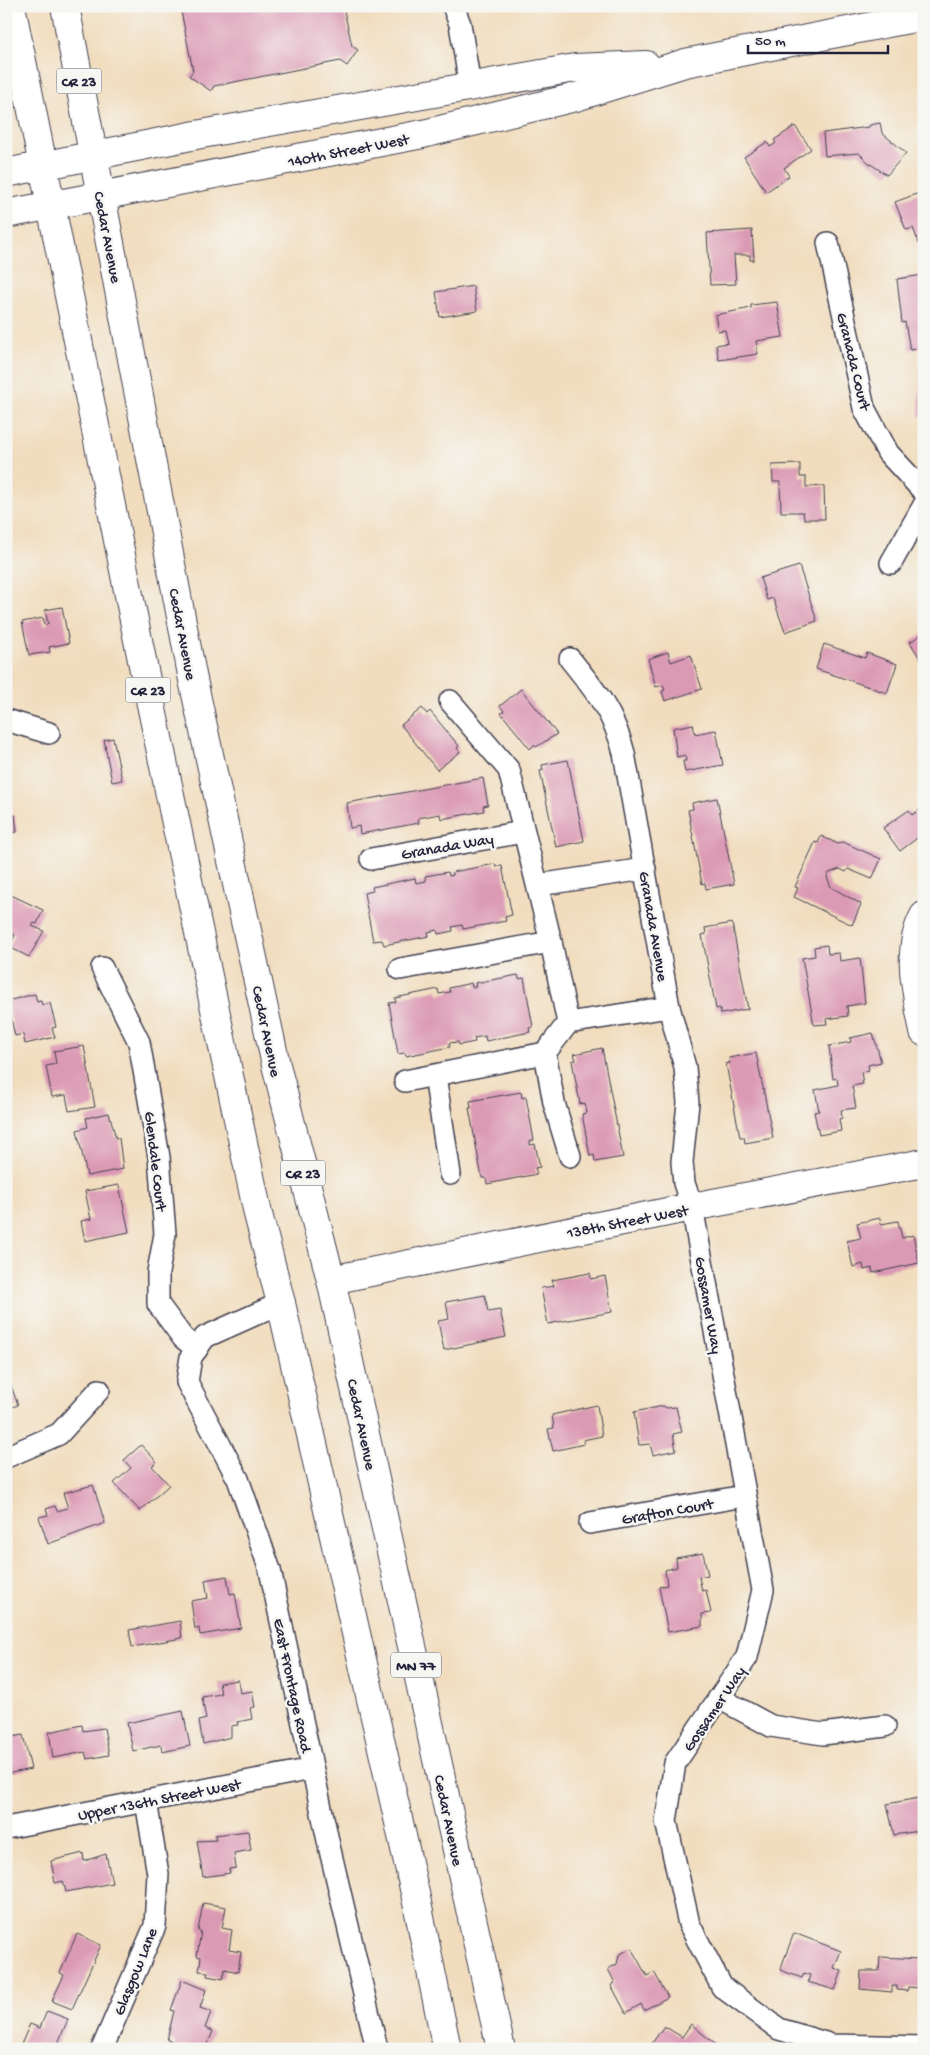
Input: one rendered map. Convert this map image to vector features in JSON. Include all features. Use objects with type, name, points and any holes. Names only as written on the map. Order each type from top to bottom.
[{"type":"main road","name":"CR 23","points":[[11,6],[156,728],[257,1205],[281,1303]]},
{"type":"main road","name":"Cedar Avenue","points":[[65,6],[195,688],[276,1065],[331,1280],[501,2049]]},
{"type":"main road","name":"140th Street West","points":[[6,214],[423,134],[576,97],[685,63],[924,16]]},
{"type":"main road","name":"140th Street West","points":[[6,173],[575,68],[685,63]]},
{"type":"main road","points":[[924,916],[919,925],[912,972],[924,1032]]},
{"type":"main road","name":"138th Street West","points":[[331,1280],[692,1207],[924,1163]]},
{"type":"main road","points":[[281,1303],[412,1884],[447,2049]]},
{"type":"street","points":[[453,6],[460,24],[470,86]]},
{"type":"street","name":"Granada Court","points":[[828,243],[864,408],[888,453],[924,492]]},
{"type":"street","points":[[891,562],[924,505]]},
{"type":"street","name":"Granada Avenue","points":[[570,658],[605,703],[620,736],[669,1007],[688,1085],[687,1121],[682,1162],[684,1183],[692,1207]]},
{"type":"street","points":[[450,701],[509,770],[523,832],[538,885],[568,1023]]},
{"type":"street","points":[[6,720],[49,732]]},
{"type":"street","name":"Granada Way","points":[[371,859],[523,832]]},
{"type":"street","points":[[538,885],[645,869]]},
{"type":"street","points":[[400,969],[551,942]]},
{"type":"street","name":"Glendale Court","points":[[102,968],[139,1042],[159,1157],[165,1234],[158,1272],[158,1304],[183,1338],[201,1343]]},
{"type":"street","points":[[405,1081],[545,1053],[568,1023],[669,1007]]},
{"type":"street","points":[[545,1053],[554,1104],[570,1156]]},
{"type":"street","points":[[435,1076],[450,1174]]},
{"type":"street","name":"Gossamer Way","points":[[692,1207],[762,1590],[747,1657],[675,1763],[666,1822],[689,1924],[722,1986],[779,2029],[832,2045],[924,2047]]},
{"type":"street","points":[[201,1343],[281,1303]]},
{"type":"street","name":"East Frontage Road","points":[[201,1343],[191,1357],[187,1382],[238,1479],[270,1570],[312,1769],[377,2049]]},
{"type":"street","points":[[6,1457],[59,1434],[99,1390]]},
{"type":"street","name":"Grafton Court","points":[[590,1523],[744,1496]]},
{"type":"street","points":[[720,1698],[771,1726],[823,1734],[885,1726]]},
{"type":"street","name":"Upper 136th Street West","points":[[6,1828],[312,1769]]},
{"type":"street","name":"Glasgow Lane","points":[[102,2049],[155,1926],[158,1874],[146,1801]]},
{"type":"building","points":[[180,6],[249,6],[249,9],[263,6],[343,6],[352,46],[358,50],[347,66],[340,61],[214,86],[211,91],[189,76],[193,71]]},
{"type":"building","points":[[880,123],[882,133],[906,153],[887,175],[869,163],[859,153],[825,156],[823,133],[869,127],[870,125]]},
{"type":"building","points":[[795,126],[811,149],[784,168],[789,176],[766,192],[744,157],[767,142],[770,147],[776,143],[774,140]]},
{"type":"building","points":[[919,193],[922,200],[924,199],[924,242],[919,244],[913,228],[906,230],[895,202]]},
{"type":"building","points":[[752,230],[754,260],[750,260],[750,255],[734,255],[736,284],[710,285],[707,233]]},
{"type":"building","points":[[923,275],[924,348],[910,350],[905,322],[902,323],[897,279]]},
{"type":"building","points":[[473,286],[477,311],[440,317],[436,292]]},
{"type":"building","points":[[777,302],[783,337],[756,341],[758,354],[719,360],[716,345],[728,343],[725,330],[718,331],[715,315],[751,308],[751,305]]},
{"type":"building","points":[[920,369],[924,369],[924,416],[919,416]]},
{"type":"building","points":[[800,464],[800,477],[806,477],[806,487],[824,486],[825,519],[804,519],[803,512],[781,512],[780,482],[773,482],[772,465]]},
{"type":"building","points":[[799,566],[817,621],[785,632],[773,598],[767,600],[760,578]]},
{"type":"building","points":[[62,607],[69,643],[49,647],[50,652],[29,655],[22,622],[43,618],[44,625],[48,624],[45,610]]},
{"type":"building","points":[[924,633],[924,665],[910,642]]},
{"type":"building","points":[[824,644],[865,658],[867,653],[897,664],[887,693],[816,669]]},
{"type":"building","points":[[668,652],[671,662],[691,655],[702,689],[665,701],[662,691],[665,690],[663,685],[656,687],[648,659]]},
{"type":"building","points":[[521,689],[557,734],[536,747],[534,745],[530,749],[501,713],[504,711],[500,706]]},
{"type":"building","points":[[422,708],[427,714],[430,711],[459,746],[457,748],[460,752],[437,770],[401,725]]},
{"type":"building","points":[[693,724],[695,734],[716,730],[723,765],[685,772],[683,761],[686,761],[685,755],[677,757],[673,728]]},
{"type":"building","points":[[113,738],[122,780],[112,782],[104,740]]},
{"type":"building","points":[[568,760],[584,841],[556,847],[540,771],[543,770],[542,765]]},
{"type":"building","points":[[483,778],[488,805],[483,806],[484,811],[441,819],[440,814],[418,818],[419,823],[360,834],[359,826],[350,828],[347,803]]},
{"type":"building","points":[[717,798],[734,884],[706,889],[705,883],[702,884],[688,810],[693,809],[692,803]]},
{"type":"building","points":[[924,807],[924,833],[900,851],[883,828],[909,810],[912,815]]},
{"type":"building","points":[[15,815],[17,832],[8,833],[6,816]]},
{"type":"building","points":[[821,836],[838,844],[843,842],[881,859],[872,879],[848,869],[846,872],[840,869],[829,873],[827,877],[831,887],[861,904],[852,925],[794,897],[798,888],[795,887],[815,842],[818,843]]},
{"type":"building","points":[[495,864],[496,867],[502,866],[512,915],[505,917],[506,921],[463,929],[462,925],[452,927],[453,931],[438,934],[437,930],[428,932],[429,936],[384,945],[382,940],[373,941],[364,893],[373,891],[372,887],[415,878],[416,883],[426,881],[425,876],[448,872],[449,876],[453,875],[453,872]]},
{"type":"building","points":[[11,895],[43,910],[37,924],[34,923],[32,926],[44,931],[29,957],[9,947],[15,935],[6,930],[6,904]]},
{"type":"building","points":[[732,923],[748,1009],[721,1014],[720,1008],[716,1009],[702,935],[706,934],[705,928]]},
{"type":"building","points":[[827,945],[828,954],[839,953],[840,961],[860,958],[865,1003],[847,1006],[848,1016],[826,1019],[827,1024],[814,1025],[802,958],[815,956],[814,947]]},
{"type":"building","points":[[518,975],[519,979],[524,978],[533,1027],[529,1028],[530,1032],[486,1041],[485,1036],[474,1038],[475,1042],[459,1045],[458,1042],[449,1043],[450,1047],[406,1056],[405,1053],[398,1054],[389,1003],[396,1002],[395,998],[438,989],[439,994],[450,992],[449,988],[471,983],[472,987],[476,987],[475,983]]},
{"type":"building","points":[[35,994],[37,1002],[41,1001],[42,1005],[50,1003],[56,1027],[52,1028],[55,1037],[25,1044],[23,1034],[15,1036],[7,1001]]},
{"type":"building","points":[[873,1033],[881,1062],[868,1065],[869,1070],[861,1072],[863,1084],[852,1086],[856,1108],[841,1110],[842,1118],[839,1119],[841,1131],[819,1135],[814,1112],[819,1111],[815,1090],[838,1085],[837,1078],[833,1079],[829,1046],[851,1042],[850,1038]]},
{"type":"building","points":[[84,1046],[95,1107],[69,1111],[66,1095],[52,1097],[46,1066],[56,1064],[54,1051]]},
{"type":"building","points":[[602,1048],[623,1157],[595,1162],[594,1155],[590,1156],[582,1114],[587,1113],[585,1103],[580,1104],[572,1061],[576,1060],[574,1054]]},
{"type":"building","points":[[756,1053],[773,1138],[745,1143],[744,1137],[740,1137],[726,1064],[730,1063],[729,1058]]},
{"type":"building","points":[[521,1092],[522,1098],[526,1097],[534,1140],[530,1141],[530,1145],[535,1144],[540,1167],[535,1168],[537,1174],[487,1184],[486,1178],[482,1178],[469,1108],[471,1108],[470,1101]]},
{"type":"building","points":[[109,1113],[116,1138],[119,1138],[123,1169],[87,1176],[77,1130],[88,1127],[86,1118]]},
{"type":"building","points":[[119,1185],[129,1232],[85,1241],[81,1221],[91,1219],[85,1191]]},
{"type":"building","points":[[880,1218],[881,1224],[898,1221],[902,1238],[913,1235],[919,1263],[873,1273],[872,1268],[864,1270],[863,1264],[853,1267],[847,1241],[861,1238],[857,1223]]},
{"type":"building","points":[[590,1273],[591,1279],[605,1276],[612,1312],[548,1324],[541,1288],[554,1286],[552,1280]]},
{"type":"building","points":[[485,1295],[488,1312],[500,1310],[506,1337],[444,1350],[438,1321],[449,1319],[446,1302]]},
{"type":"building","points":[[9,1380],[18,1405],[6,1409],[6,1381]]},
{"type":"building","points":[[597,1405],[602,1436],[583,1440],[584,1444],[553,1451],[548,1429],[554,1428],[552,1415]]},
{"type":"building","points":[[663,1406],[667,1408],[676,1407],[682,1432],[673,1434],[676,1450],[653,1455],[650,1444],[639,1445],[634,1412]]},
{"type":"building","points":[[141,1445],[157,1462],[152,1466],[169,1485],[140,1511],[114,1483],[131,1468],[124,1460]]},
{"type":"building","points":[[93,1485],[105,1523],[48,1544],[39,1517],[48,1515],[46,1509],[55,1506],[57,1511],[68,1508],[63,1493]]},
{"type":"building","points":[[703,1553],[708,1575],[699,1577],[702,1591],[706,1590],[711,1613],[702,1614],[702,1626],[668,1632],[659,1587],[667,1585],[665,1570],[677,1567],[676,1558]]},
{"type":"building","points":[[227,1576],[230,1594],[235,1593],[241,1628],[200,1635],[199,1628],[195,1629],[191,1601],[208,1598],[205,1580]]},
{"type":"building","points":[[180,1621],[182,1638],[132,1647],[129,1630]]},
{"type":"building","points":[[238,1680],[240,1693],[252,1691],[255,1707],[250,1708],[252,1719],[237,1722],[238,1725],[231,1726],[231,1737],[203,1744],[199,1721],[206,1719],[202,1697],[221,1694],[219,1683]]},
{"type":"building","points":[[183,1711],[190,1746],[162,1752],[161,1745],[133,1751],[127,1723]]},
{"type":"building","points":[[82,1725],[83,1731],[104,1728],[109,1755],[87,1759],[85,1752],[53,1758],[49,1732]]},
{"type":"building","points":[[23,1735],[31,1769],[6,1774],[6,1738]]},
{"type":"building","points":[[924,1797],[924,1830],[894,1835],[887,1804]]},
{"type":"building","points":[[248,1831],[251,1850],[234,1853],[236,1868],[229,1869],[230,1873],[203,1877],[197,1841],[216,1840],[215,1835]]},
{"type":"building","points":[[83,1853],[84,1861],[106,1854],[112,1883],[66,1892],[63,1881],[55,1883],[51,1861]]},
{"type":"building","points":[[203,1903],[226,1907],[222,1928],[232,1930],[229,1950],[241,1952],[238,1972],[225,1969],[223,1979],[207,1976],[208,1972],[199,1971],[201,1957],[197,1956],[201,1931],[198,1931]]},
{"type":"building","points":[[794,1933],[841,1951],[834,1968],[842,1971],[835,1990],[808,1982],[810,1975],[804,1973],[802,1978],[780,1970]]},
{"type":"building","points":[[77,1934],[101,1945],[72,2009],[52,2001],[64,1975],[60,1973]]},
{"type":"building","points":[[631,1948],[647,1976],[654,1972],[668,1997],[644,2010],[641,2004],[626,2013],[611,1985],[615,1983],[608,1969],[617,1964],[619,1955]]},
{"type":"building","points":[[880,1957],[921,1959],[920,1988],[908,1987],[907,1991],[897,1990],[897,1986],[892,1986],[892,1992],[860,1989],[861,1971],[879,1971]]},
{"type":"building","points":[[182,1980],[206,1990],[200,2008],[211,2012],[205,2028],[213,2031],[206,2049],[178,2049],[174,2047],[176,2043],[167,2040],[174,2011],[171,2010]]},
{"type":"building","points":[[47,2011],[68,2019],[57,2046],[54,2045],[52,2049],[19,2049],[30,2024],[40,2028]]},
{"type":"building","points":[[691,2024],[716,2045],[714,2049],[648,2049],[664,2026],[682,2037]]}]
